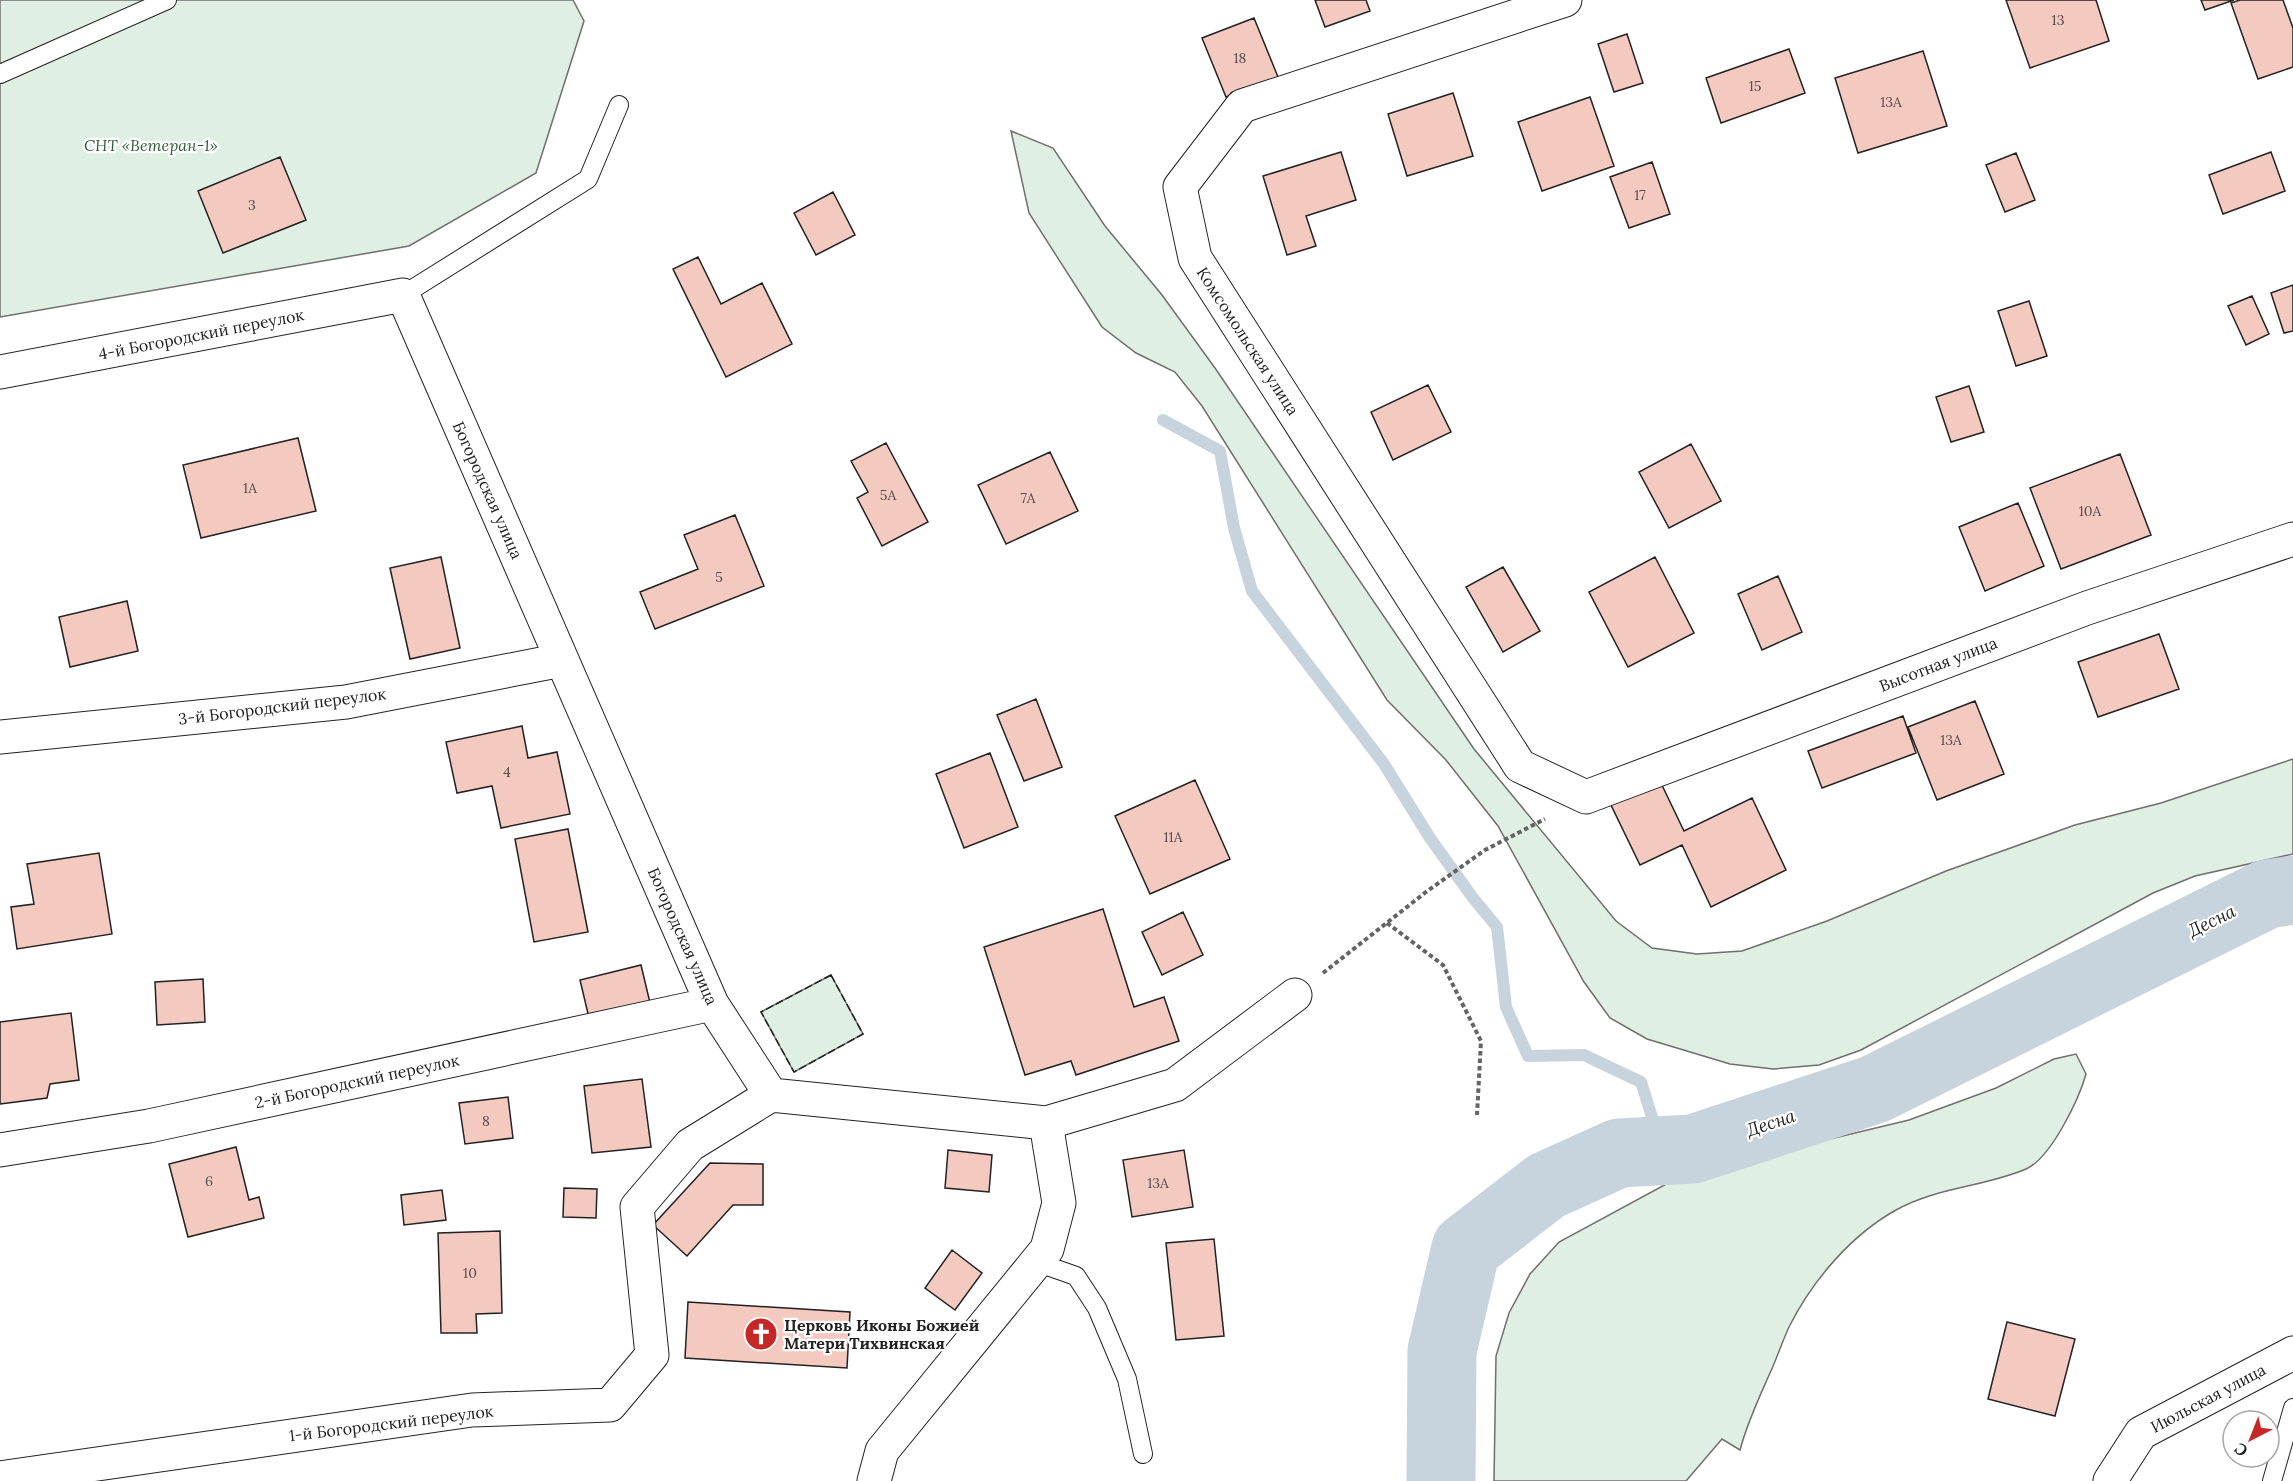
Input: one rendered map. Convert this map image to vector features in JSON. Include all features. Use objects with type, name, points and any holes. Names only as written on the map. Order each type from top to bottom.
[{"type":"street","name":"Комсомольская улица","points":[[1565,0],[1242,106],[1180,187],[1195,258],[1520,766],[1586,797]]},
{"type":"street","name":"4-й Богородский переулок","points":[[0,372],[403,295]]},
{"type":"street","name":"Богородская улица","points":[[403,295],[712,1004],[771,1095]]},
{"type":"street","name":"Высотная улица","points":[[1586,797],[2087,608],[2293,539]]},
{"type":"street","name":"3-й Богородский переулок","points":[[0,737],[346,702],[562,660]]},
{"type":"street","points":[[771,1095],[1046,1123],[1175,1086],[1296,995]]},
{"type":"street","name":"2-й Богородский переулок","points":[[0,1150],[149,1126],[712,1004]]},
{"type":"street","name":"1-й Богородский переулок","points":[[0,1478],[472,1410],[610,1405],[652,1355],[637,1207],[690,1145],[771,1095]]},
{"type":"street","points":[[874,1481],[882,1451],[1047,1249],[1059,1203],[1046,1123]]},
{"type":"street","name":"Июльская улица","points":[[2110,1481],[2141,1433],[2293,1353]]},
{"type":"lane","points":[[0,74],[167,0]]},
{"type":"lane","points":[[403,295],[588,179],[619,105]]},
{"type":"lane","points":[[1036,1262],[1076,1276],[1097,1308],[1127,1379],[1143,1454]]},
{"type":"lane","points":[[2272,1481],[2293,1408]]},
{"type":"path","points":[[1296,995],[1426,891],[1485,850],[1586,797]]},
{"type":"path","points":[[1387,923],[1443,964],[1481,1041],[1477,1115]]},
{"type":"green space","name":"СНТ «Ветеран-1»","points":[[0,0],[573,0],[584,21],[536,173],[409,246],[0,317]]},
{"type":"green space","points":[[1011,131],[1053,148],[1105,226],[1162,295],[1215,368],[1474,749],[1616,921],[1652,948],[1697,954],[1742,951],[1827,921],[1946,871],[2075,825],[2161,803],[2293,759],[2293,854],[2195,876],[2153,893],[1861,1050],[1819,1065],[1773,1069],[1730,1064],[1647,1039],[1610,1018],[1584,982],[1498,826],[1446,760],[1387,700],[1202,406],[1175,372],[1136,353],[1102,327],[1029,213]]},
{"type":"green space","points":[[831,975],[863,1034],[794,1072],[761,1012]]},
{"type":"green space","points":[[2076,1054],[2086,1074],[2082,1085],[2063,1127],[2035,1163],[2010,1175],[1928,1196],[1896,1210],[1879,1220],[1848,1246],[1821,1276],[1789,1327],[1750,1420],[1740,1450],[1722,1439],[1686,1481],[1494,1481],[1496,1356],[1509,1313],[1530,1274],[1559,1242],[1694,1169],[1738,1161],[1909,1120],[1996,1088],[2054,1059]]},
{"type":"building","points":[[1315,0],[1366,0],[1370,11],[1325,27]]},
{"type":"building","points":[[2006,0],[2096,0],[2109,41],[2030,68]]},
{"type":"building","points":[[2201,0],[2234,0],[2205,10]]},
{"type":"building","points":[[2240,0],[2283,0],[2293,28],[2293,67],[2258,79],[2231,3]]},
{"type":"building","points":[[1254,18],[1278,77],[1226,97],[1202,38]]},
{"type":"building","points":[[1627,34],[1643,83],[1614,92],[1598,44]]},
{"type":"building","points":[[1789,49],[1805,93],[1721,123],[1706,78]]},
{"type":"building","points":[[1923,51],[1947,126],[1858,153],[1835,78]]},
{"type":"building","points":[[1453,93],[1473,156],[1407,176],[1388,114]]},
{"type":"building","points":[[1590,97],[1614,166],[1542,191],[1518,122]]},
{"type":"building","points":[[1341,152],[1356,200],[1306,216],[1316,246],[1287,255],[1263,176]]},
{"type":"building","points":[[2271,152],[2285,191],[2223,214],[2209,175]]},
{"type":"building","points":[[2016,153],[2035,200],[2005,212],[1986,165]]},
{"type":"building","points":[[280,157],[306,220],[223,253],[198,191]]},
{"type":"building","points":[[1652,162],[1670,214],[1629,228],[1610,177]]},
{"type":"building","points":[[833,192],[855,235],[816,255],[794,213]]},
{"type":"building","points":[[698,257],[721,304],[762,283],[792,344],[726,377],[673,269]]},
{"type":"building","points":[[2293,285],[2293,331],[2284,333],[2271,293]]},
{"type":"building","points":[[2252,296],[2269,334],[2246,345],[2228,306]]},
{"type":"building","points":[[2029,301],[2047,356],[2016,366],[1998,311]]},
{"type":"building","points":[[1428,385],[1451,432],[1393,460],[1371,412]]},
{"type":"building","points":[[1969,386],[1984,432],[1951,442],[1936,397]]},
{"type":"building","points":[[298,438],[316,511],[201,538],[183,465]]},
{"type":"building","points":[[886,443],[928,522],[882,546],[857,498],[868,492],[851,461]]},
{"type":"building","points":[[1691,444],[1721,501],[1669,528],[1639,472]]},
{"type":"building","points":[[1050,452],[1078,511],[1006,544],[978,485]]},
{"type":"building","points":[[2120,454],[2151,535],[2061,569],[2030,488]]},
{"type":"building","points":[[2018,503],[2044,566],[1985,591],[1959,527]]},
{"type":"building","points":[[735,515],[764,586],[655,629],[640,592],[698,569],[684,535]]},
{"type":"building","points":[[441,557],[460,648],[410,659],[390,568]]},
{"type":"building","points":[[1655,557],[1694,633],[1628,667],[1589,592]]},
{"type":"building","points":[[1503,567],[1540,631],[1503,652],[1466,587]]},
{"type":"building","points":[[1778,576],[1802,632],[1762,650],[1738,594]]},
{"type":"building","points":[[127,601],[138,651],[70,667],[59,617]]},
{"type":"building","points":[[2159,634],[2179,689],[2098,717],[2078,662]]},
{"type":"building","points":[[1036,699],[1062,767],[1024,781],[997,715]]},
{"type":"building","points":[[1975,701],[2004,774],[1937,800],[1908,727]]},
{"type":"building","points":[[1903,716],[1916,753],[1822,788],[1808,751]]},
{"type":"building","points":[[522,726],[528,758],[557,752],[570,814],[501,828],[492,786],[457,793],[446,742]]},
{"type":"building","points":[[990,753],[1018,827],[964,848],[936,774]]},
{"type":"building","points":[[1659,779],[1684,831],[1752,798],[1786,870],[1711,907],[1682,845],[1640,865],[1610,803]]},
{"type":"building","points":[[1195,780],[1230,859],[1150,894],[1115,816]]},
{"type":"building","points":[[568,829],[588,932],[534,942],[515,839]]},
{"type":"building","points":[[99,853],[112,934],[17,949],[11,907],[34,904],[27,864]]},
{"type":"building","points":[[1103,909],[1134,1007],[1164,997],[1179,1041],[1076,1075],[1071,1061],[1025,1075],[984,947]]},
{"type":"building","points":[[1183,912],[1203,955],[1162,975],[1142,932]]},
{"type":"building","points":[[641,965],[651,1007],[590,1022],[580,980]]},
{"type":"building","points":[[203,979],[205,1022],[157,1025],[155,982]]},
{"type":"building","points":[[71,1013],[79,1080],[50,1084],[47,1098],[0,1104],[0,1022]]},
{"type":"building","points":[[642,1079],[651,1147],[592,1153],[584,1086]]},
{"type":"building","points":[[508,1097],[513,1138],[465,1144],[459,1103]]},
{"type":"building","points":[[236,1147],[249,1200],[259,1197],[264,1218],[188,1237],[169,1164]]},
{"type":"building","points":[[948,1150],[992,1155],[989,1192],[945,1188]]},
{"type":"building","points":[[1184,1150],[1193,1207],[1132,1217],[1123,1160]]},
{"type":"building","points":[[710,1163],[763,1164],[763,1205],[733,1205],[687,1256],[653,1225]]},
{"type":"building","points":[[564,1188],[597,1189],[596,1218],[563,1217]]},
{"type":"building","points":[[442,1190],[446,1220],[404,1225],[401,1195]]},
{"type":"building","points":[[500,1231],[502,1313],[476,1314],[477,1333],[441,1333],[438,1233]]},
{"type":"building","points":[[1214,1239],[1224,1336],[1176,1340],[1166,1243]]},
{"type":"building","points":[[952,1250],[982,1273],[955,1310],[925,1288]]},
{"type":"building","points":[[688,1302],[850,1312],[847,1368],[685,1358]]},
{"type":"building","points":[[2007,1322],[2075,1339],[2055,1416],[1988,1399]]},
{"type":"waterway","points":[[1163,420],[1220,451],[1234,528],[1252,591],[1384,764],[1430,838],[1497,927],[1506,1007],[1528,1056],[1584,1055],[1641,1082],[1657,1133],[1658,1151]]},
{"type":"waterway","name":"Десна","points":[[1441,1481],[1442,1351],[1466,1248],[1546,1186],[1619,1153],[1693,1149],[1875,1089],[2267,894],[2293,890]]},
{"type":"fence","points":[[831,975],[863,1034],[794,1072],[761,1012],[831,975]]},
{"type":"place","name":"Церковь Иконы Божией Матери Тихвинская","points":[[761,1334]]}]
